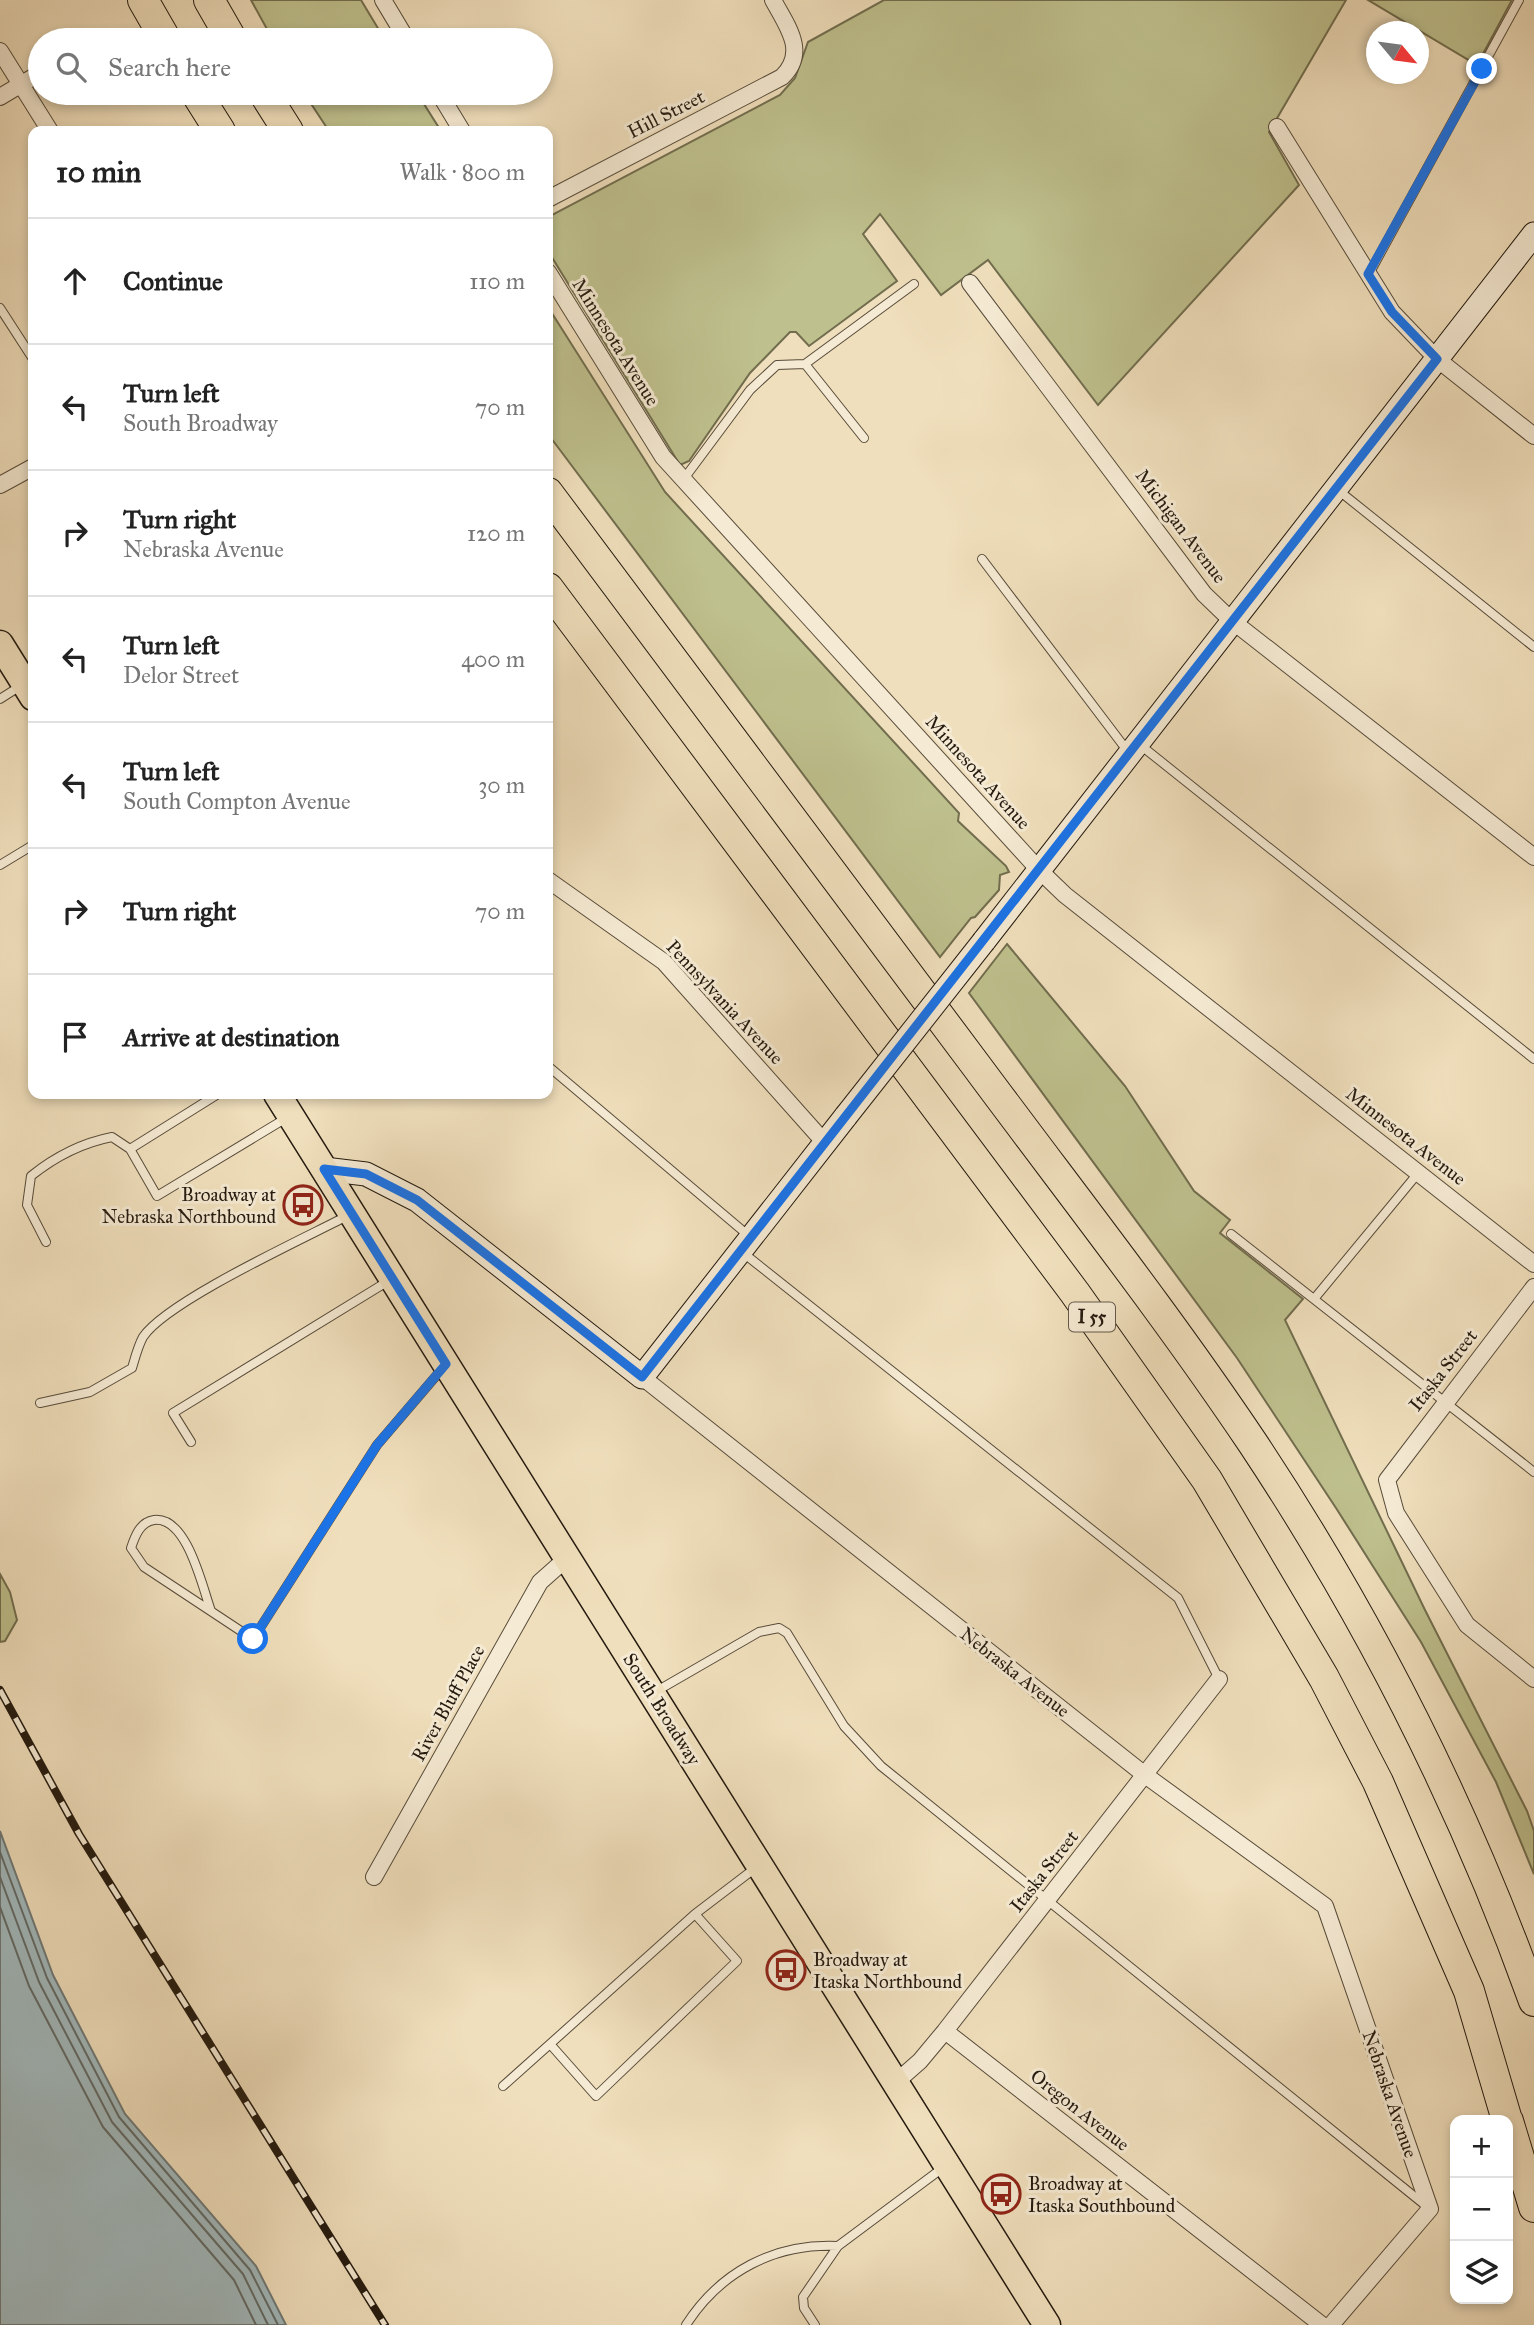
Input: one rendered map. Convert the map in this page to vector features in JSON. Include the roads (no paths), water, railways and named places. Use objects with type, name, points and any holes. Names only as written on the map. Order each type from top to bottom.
[{"type":"highway","points":[[143,0],[159,28]]},
{"type":"highway","points":[[209,0],[225,28]]},
{"type":"highway","points":[[204,105],[217,126]]},
{"type":"highway","points":[[272,105],[285,126]]},
{"type":"highway","points":[[553,500],[1138,1281],[1253,1445],[1368,1638],[1417,1732],[1478,1863],[1534,2001]]},
{"type":"highway","name":"I 55","points":[[553,595],[1075,1293],[1143,1386],[1221,1502],[1324,1678],[1378,1782],[1469,1992],[1506,2115]]},
{"type":"highway","name":"I 55","points":[[1513,2138],[1534,2207]]},
{"type":"main road","points":[[0,644],[28,688]]},
{"type":"main road","name":"South Broadway","points":[[284,1105],[1047,2325]]},
{"type":"street","points":[[383,0],[400,28]]},
{"type":"street","name":"Hill Street","points":[[553,196],[782,78],[791,69],[795,58],[794,39],[774,0]]},
{"type":"street","points":[[0,51],[28,95]]},
{"type":"street","points":[[0,97],[28,80]]},
{"type":"street","points":[[34,105],[47,126]]},
{"type":"street","points":[[446,105],[459,126]]},
{"type":"street","points":[[1277,127],[1392,312],[1437,359],[1534,436]]},
{"type":"street","points":[[642,1377],[1534,234]]},
{"type":"street","name":"Minnesota Avenue","points":[[553,280],[663,457],[1040,870],[1065,895],[1534,1264]]},
{"type":"street","name":"Michigan Avenue","points":[[970,283],[1204,594],[1231,620],[1534,857]]},
{"type":"street","points":[[0,485],[28,470]]},
{"type":"street","name":"Pennsylvania Avenue","points":[[553,884],[664,962],[825,1143]]},
{"type":"street","name":"Nebraska Avenue","points":[[324,1169],[366,1174],[417,1200],[1145,1775],[1325,1906],[1430,2209]]},
{"type":"street","name":"Itaska Street","points":[[1534,1286],[1387,1480],[1396,1513],[1467,1625],[1534,1679]]},
{"type":"street","name":"River Bluff Place","points":[[374,1877],[540,1583],[567,1558]]},
{"type":"street","name":"Itaska Street","points":[[895,2083],[920,2061],[945,2031],[1219,1679]]},
{"type":"street","name":"Oregon Avenue","points":[[945,2031],[1322,2325]]},
{"type":"street","points":[[1331,2325],[1430,2209]]},
{"type":"lane","points":[[1368,274],[1519,0]]},
{"type":"lane","points":[[683,480],[750,390],[777,365],[805,364],[914,284]]},
{"type":"lane","points":[[0,307],[28,351]]},
{"type":"lane","points":[[805,364],[864,438]]},
{"type":"lane","points":[[1335,488],[1534,647]]},
{"type":"lane","points":[[982,559],[1132,747],[1534,1059]]},
{"type":"lane","points":[[0,699],[28,690]]},
{"type":"lane","points":[[0,865],[28,848]]},
{"type":"lane","points":[[553,1070],[747,1245],[1178,1598],[1219,1679]]},
{"type":"lane","points":[[130,1149],[210,1099]]},
{"type":"lane","points":[[46,1242],[27,1205],[31,1176],[55,1157],[94,1141],[112,1137],[130,1149],[157,1196],[284,1105]]},
{"type":"lane","points":[[1314,1299],[1419,1172]]},
{"type":"lane","points":[[40,1403],[75,1398],[132,1368],[143,1338],[166,1316],[254,1264],[351,1213]]},
{"type":"lane","points":[[1231,1234],[1534,1472]]},
{"type":"lane","points":[[191,1442],[173,1413],[393,1279]]},
{"type":"lane","points":[[211,1611],[177,1527],[164,1520],[150,1521],[136,1532],[131,1548],[144,1567],[253,1639],[377,1445],[446,1364]]},
{"type":"lane","points":[[653,1693],[759,1632],[779,1628],[787,1633],[844,1726],[881,1766],[1430,2209]]},
{"type":"lane","points":[[503,2085],[695,1914],[760,1865]]},
{"type":"lane","points":[[550,2043],[596,2096],[737,1961],[695,1914]]},
{"type":"lane","points":[[815,2325],[804,2308],[803,2297],[838,2246],[946,2165]]},
{"type":"lane","points":[[686,2325],[703,2299],[744,2267],[796,2246],[838,2246]]},
{"type":"water","points":[[0,1831],[53,1975],[125,2114],[256,2266],[286,2325],[0,2325]]},
{"type":"railway","points":[[0,1690],[79,1834],[385,2325]]},
{"type":"place","name":"Broadway at Nebraska Northbound","points":[[303,1205]]},
{"type":"place","name":"Broadway at Itaska Northbound","points":[[786,1970]]},
{"type":"place","name":"Broadway at Itaska Southbound","points":[[1001,2194]]}]
